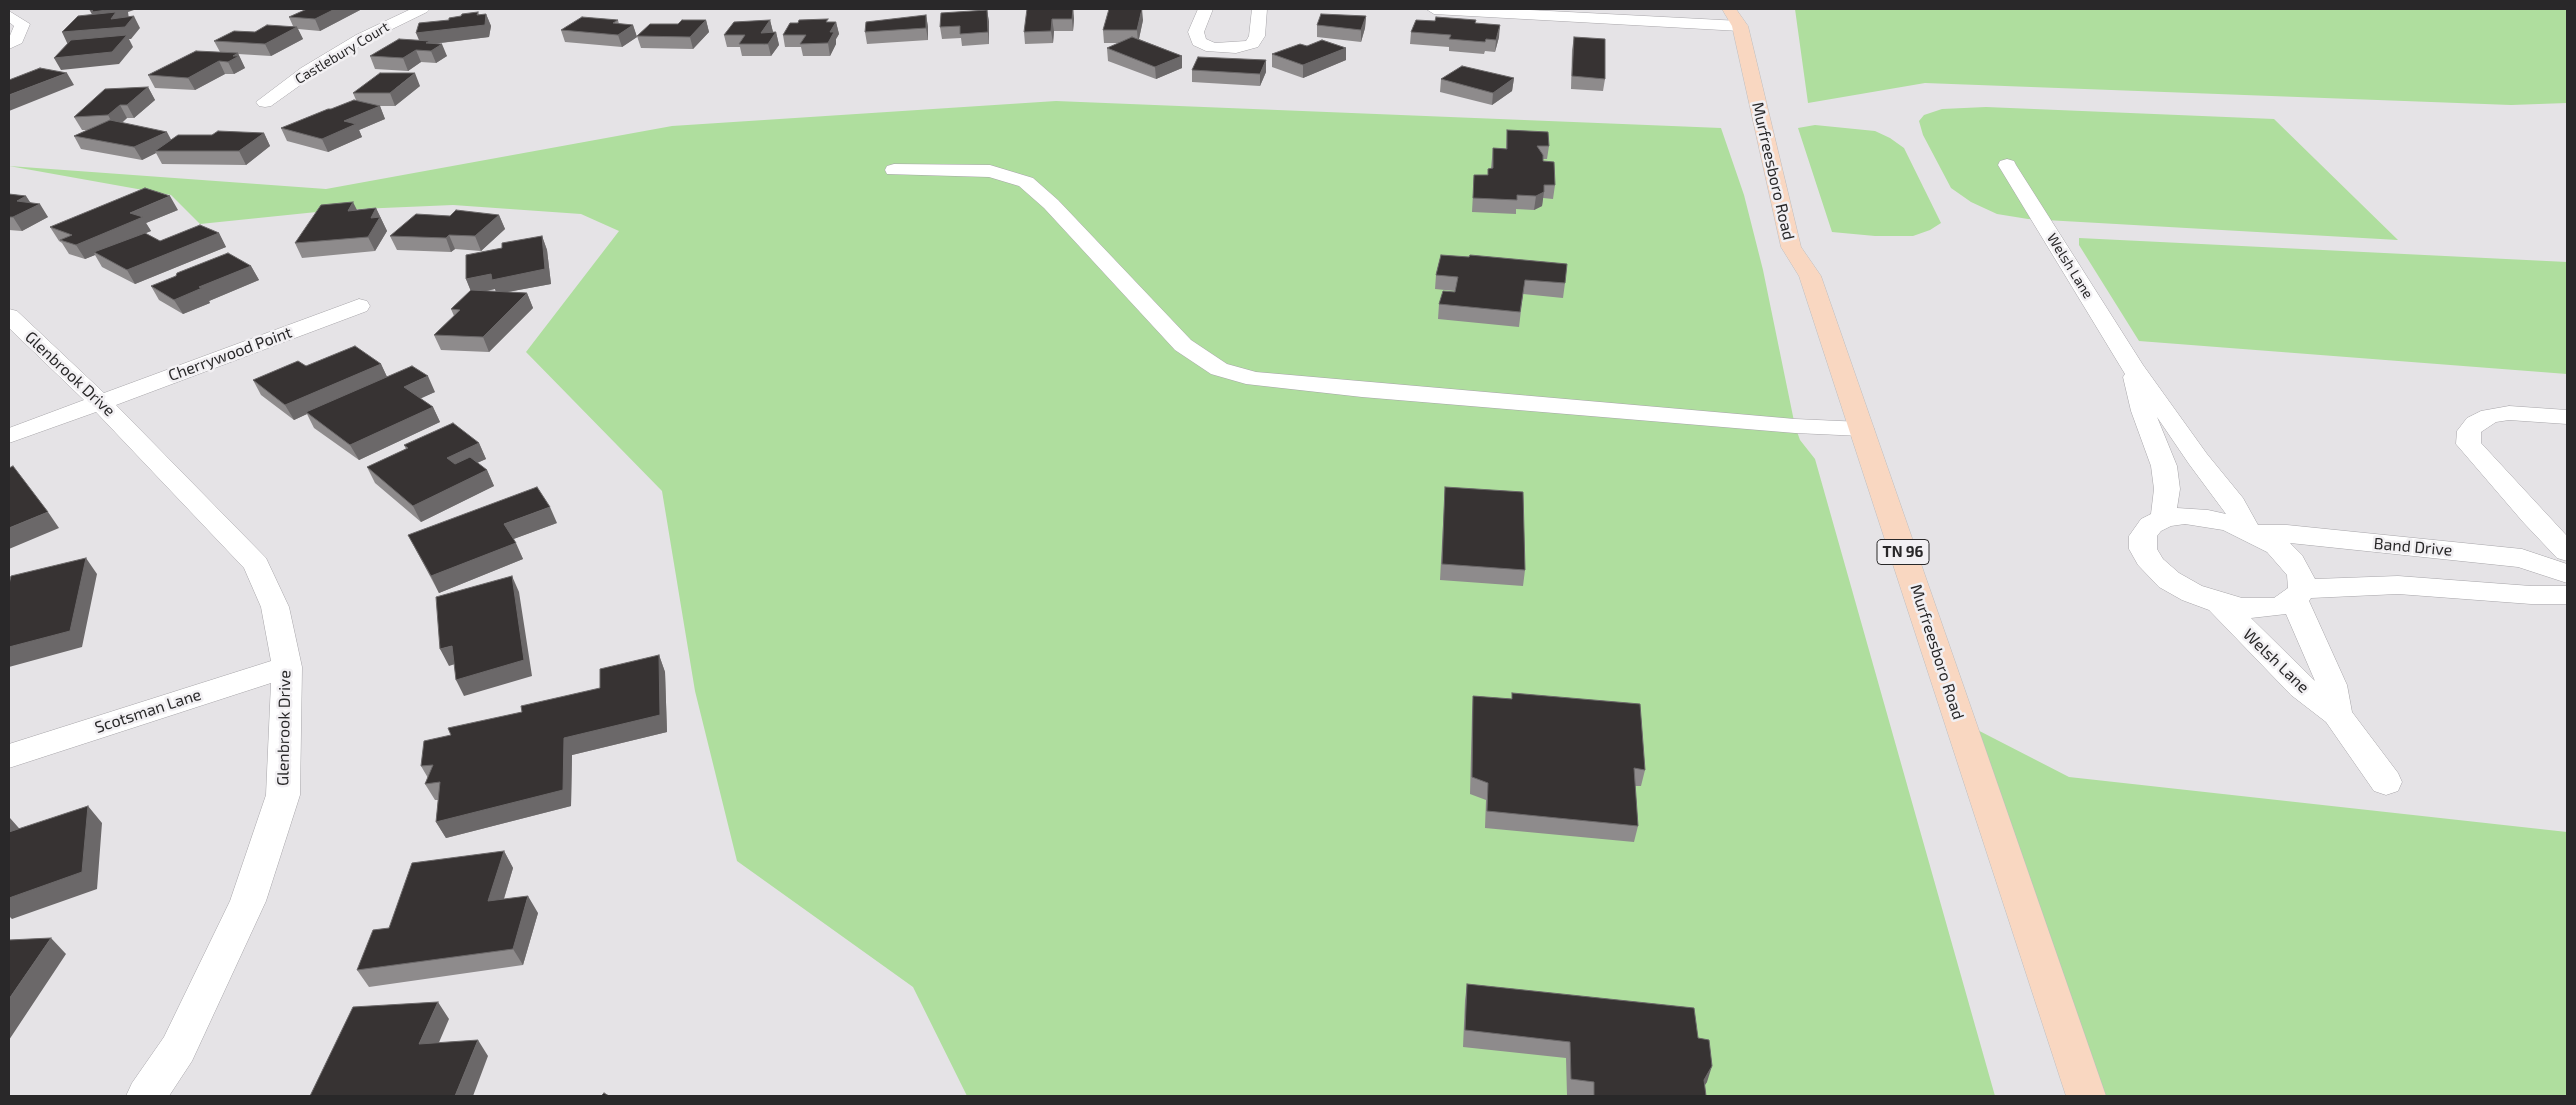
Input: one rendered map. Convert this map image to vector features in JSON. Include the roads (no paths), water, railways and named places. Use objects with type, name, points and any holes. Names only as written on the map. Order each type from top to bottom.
[{"type":"main road","name":"Murfreesboro Road","points":[[1729,13],[1791,247],[1810,276],[2086,1096]]},
{"type":"street","name":"Castlebury Court","points":[[265,102],[307,72],[362,38],[422,9]]},
{"type":"street","points":[[1205,9],[1196,32],[1200,42],[1212,48],[1236,48],[1252,44],[1257,36],[1260,9]]},
{"type":"street","points":[[1434,9],[1729,13]]},
{"type":"street","points":[[9,16],[22,24],[16,40],[9,44]]},
{"type":"street","name":"Welsh Lane","points":[[2007,165],[2133,368],[2165,410],[2198,459],[2234,504],[2251,532]]},
{"type":"street","points":[[894,170],[990,171],[1026,182],[1051,204],[1183,346],[1219,369],[1254,379],[1372,391],[1795,426],[1862,429]]},
{"type":"street","name":"Cherrywood Point","points":[[9,436],[359,306]]},
{"type":"street","name":"Glenbrook Drive","points":[[9,316],[102,403],[256,564],[274,607],[287,667],[283,795],[272,830],[248,901],[178,1049],[146,1096]]},
{"type":"street","name":"Welsh Lane","points":[[2133,368],[2143,411],[2164,466],[2167,489],[2164,507],[2165,518]]},
{"type":"street","points":[[2567,417],[2510,413],[2490,416],[2476,423],[2469,431],[2469,444],[2532,516],[2567,552]]},
{"type":"street","name":"Welsh Lane","points":[[2298,594],[2282,606],[2263,609],[2242,608],[2218,603],[2192,593],[2168,580],[2152,565],[2143,550],[2143,536],[2150,525],[2165,518],[2185,516],[2208,518],[2251,532],[2277,546],[2292,561],[2301,575],[2298,594],[2315,651],[2332,685],[2337,714]]},
{"type":"street","name":"Band Drive","points":[[2251,532],[2522,558],[2567,574]]},
{"type":"street","points":[[2298,594],[2398,585],[2530,595],[2567,595]]},
{"type":"street","name":"Welsh Lane","points":[[2218,603],[2302,687],[2337,714],[2386,782]]},
{"type":"street","name":"Scotsman Lane","points":[[9,756],[287,667]]}]
